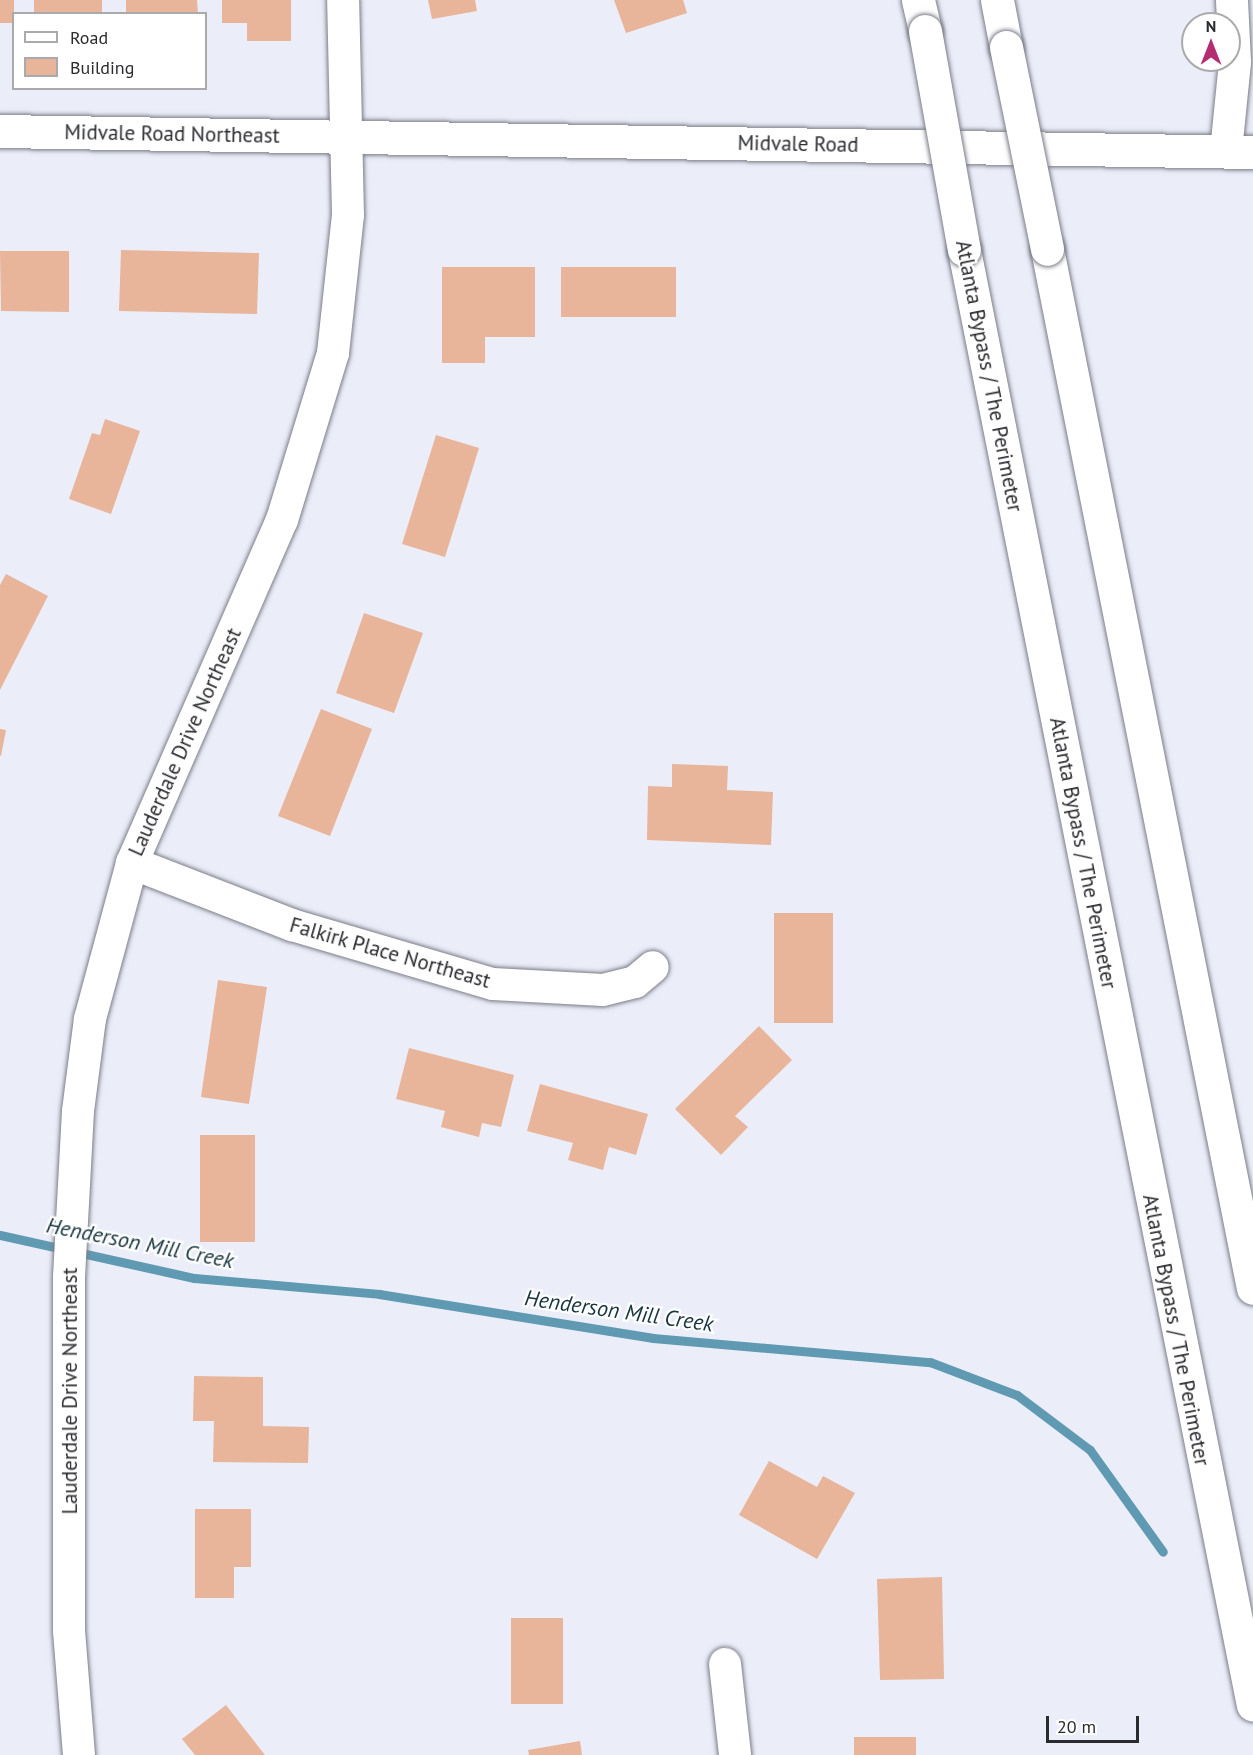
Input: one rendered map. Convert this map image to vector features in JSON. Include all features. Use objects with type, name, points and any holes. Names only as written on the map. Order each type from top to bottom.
[{"type":"main road","name":"Atlanta Bypass / The Perimeter","points":[[918,0],[964,250],[1253,1705]]},
{"type":"main road","points":[[997,0],[1253,1288]]},
{"type":"main road","name":"Midvale Road Northeast","points":[[0,131],[344,137]]},
{"type":"main road","name":"Midvale Road","points":[[344,137],[1239,152]]},
{"type":"street","name":"Lauderdale Drive Northeast","points":[[78,1755],[69,1630],[69,1277],[78,1111],[90,1019],[132,862],[253,589],[309,446],[344,282],[348,216],[344,137],[343,0]]},
{"type":"street","points":[[1232,0],[1239,152]]},
{"type":"street","name":"Falkirk Place Northeast","points":[[132,862],[292,925],[493,984],[603,990],[635,982],[653,968]]},
{"type":"street","points":[[725,1664],[735,1755]]},
{"type":"building","points":[[0,0],[14,0],[12,23],[0,23]]},
{"type":"building","points":[[34,0],[102,0],[102,12],[34,12]]},
{"type":"building","points":[[126,0],[197,0],[198,12],[126,12]]},
{"type":"building","points":[[222,0],[291,0],[291,41],[247,41],[247,23],[222,23]]},
{"type":"building","points":[[428,0],[475,0],[477,11],[432,19]]},
{"type":"building","points":[[614,0],[683,0],[687,13],[626,33]]},
{"type":"building","points":[[121,250],[259,253],[257,314],[119,311]]},
{"type":"building","points":[[0,251],[69,251],[69,312],[1,311]]},
{"type":"building","points":[[442,267],[535,267],[535,337],[485,337],[485,363],[442,363]]},
{"type":"building","points":[[561,267],[676,267],[676,317],[561,317]]},
{"type":"building","points":[[105,419],[140,431],[111,514],[69,499],[92,433],[100,435]]},
{"type":"building","points":[[436,435],[479,448],[445,557],[402,544]]},
{"type":"building","points":[[6,574],[48,596],[0,690],[0,585]]},
{"type":"building","points":[[364,613],[423,633],[394,713],[336,693]]},
{"type":"building","points":[[321,709],[372,729],[330,836],[278,816]]},
{"type":"building","points":[[0,729],[6,730],[1,756],[0,755]]},
{"type":"building","points":[[672,764],[728,766],[727,790],[773,792],[771,845],[647,840],[648,786],[672,787]]},
{"type":"building","points":[[774,913],[833,913],[833,1023],[774,1023]]},
{"type":"building","points":[[218,980],[267,987],[249,1104],[201,1097]]},
{"type":"building","points":[[759,1026],[792,1060],[735,1116],[748,1127],[721,1155],[675,1109]]},
{"type":"building","points":[[409,1048],[514,1075],[501,1127],[482,1123],[479,1137],[441,1127],[445,1111],[396,1099]]},
{"type":"building","points":[[540,1084],[648,1114],[636,1155],[609,1147],[603,1170],[568,1160],[573,1143],[527,1131]]},
{"type":"building","points":[[200,1135],[255,1135],[255,1242],[200,1242]]},
{"type":"building","points":[[194,1376],[263,1377],[263,1426],[309,1427],[308,1463],[213,1462],[214,1421],[193,1421]]},
{"type":"building","points":[[769,1461],[817,1487],[823,1476],[855,1493],[817,1559],[739,1515]]},
{"type":"building","points":[[195,1509],[251,1509],[251,1567],[234,1567],[234,1598],[195,1598]]},
{"type":"building","points":[[942,1577],[944,1679],[880,1680],[877,1579]]},
{"type":"building","points":[[511,1618],[563,1618],[563,1704],[511,1704]]},
{"type":"building","points":[[226,1705],[265,1755],[195,1755],[182,1739]]},
{"type":"building","points":[[854,1737],[916,1737],[916,1755],[854,1755]]},
{"type":"building","points":[[580,1741],[582,1755],[529,1755],[528,1750]]},
{"type":"waterway","name":"Henderson Mill Creek","points":[[0,1235],[194,1278],[379,1294],[653,1338],[930,1362],[1017,1395],[1090,1450],[1163,1552]]}]
